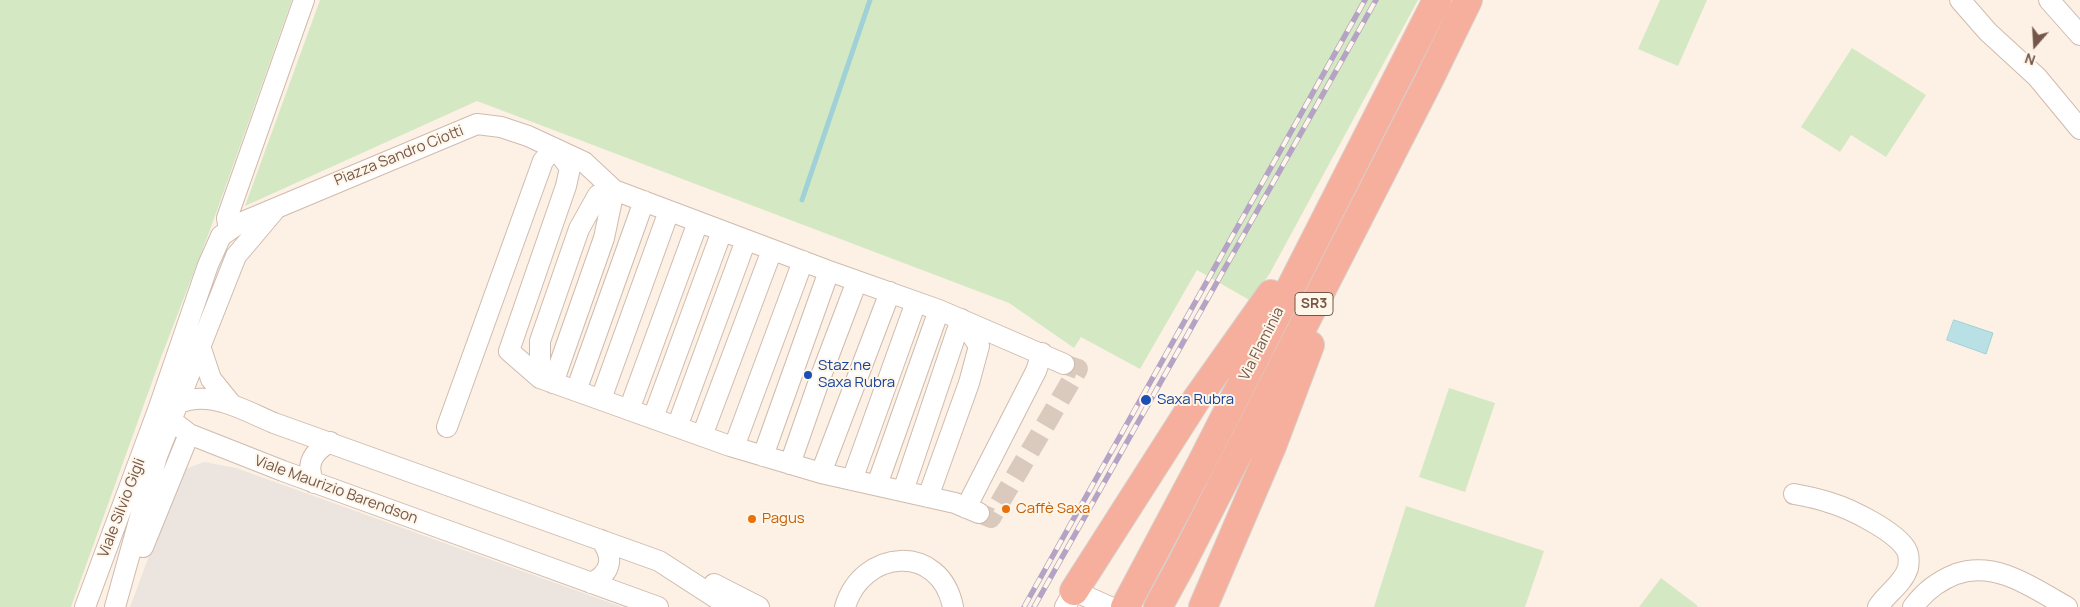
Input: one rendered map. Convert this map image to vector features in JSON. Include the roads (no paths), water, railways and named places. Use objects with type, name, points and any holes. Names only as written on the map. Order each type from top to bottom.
[{"type":"highway","name":"Via Flaminia","points":[[1125,607],[1201,464],[1437,0]]},
{"type":"highway","name":"Via Flaminia","points":[[1158,607],[1341,252],[1468,0]]},
{"type":"highway","points":[[1070,599],[1196,400],[1326,218]]},
{"type":"highway","points":[[1203,607],[1272,446],[1312,341],[1341,252]]},
{"type":"street","points":[[229,230],[227,218],[304,0]]},
{"type":"street","points":[[1960,0],[1988,32],[2037,77],[2080,129]]},
{"type":"street","points":[[2049,0],[2080,35]]},
{"type":"street","name":"Piazza Sandro Ciotti","points":[[173,406],[211,259],[221,236],[238,224],[477,124],[501,127],[528,136],[584,162],[614,190]]},
{"type":"street","points":[[447,427],[543,161],[554,148],[570,168],[566,186],[509,351],[547,380],[763,456],[822,473],[928,497],[973,510],[1036,371],[1042,353]]},
{"type":"street","points":[[547,380],[604,238],[614,190]]},
{"type":"street","points":[[547,380],[540,340],[579,230],[598,194],[614,190],[803,262],[939,310],[1064,364]]},
{"type":"street","points":[[576,391],[644,202]]},
{"type":"street","name":"Piazza Sandro Ciotti","points":[[173,406],[201,349],[236,256],[274,210]]},
{"type":"street","points":[[601,400],[669,211]]},
{"type":"street","points":[[630,410],[698,222]]},
{"type":"street","points":[[653,418],[722,231]]},
{"type":"street","points":[[677,427],[746,240]]},
{"type":"street","points":[[702,436],[772,250]]},
{"type":"street","points":[[734,447],[803,262]]},
{"type":"street","points":[[763,456],[829,271]]},
{"type":"street","points":[[790,464],[857,281]]},
{"type":"street","points":[[822,473],[890,292]]},
{"type":"street","points":[[852,480],[916,302]]},
{"type":"street","points":[[877,485],[939,310]]},
{"type":"street","points":[[903,491],[961,319]]},
{"type":"street","points":[[928,497],[969,383],[978,346],[961,319]]},
{"type":"street","points":[[201,349],[211,379],[232,405]]},
{"type":"street","points":[[115,607],[157,456],[173,406],[204,399],[232,405],[259,417],[659,561],[726,589],[760,607]]},
{"type":"street","name":"Viale Maurizio Barendson","points":[[173,406],[189,434],[314,483],[658,607]]},
{"type":"street","name":"Viale Silvio Gigli","points":[[85,607],[173,406]]},
{"type":"street","points":[[119,607],[189,434]]},
{"type":"street","points":[[314,483],[309,470],[310,461],[318,450],[330,442]]},
{"type":"street","points":[[1794,494],[1841,506],[1888,532],[1906,548],[1909,560],[1904,576],[1884,597],[1878,607]]},
{"type":"street","points":[[591,583],[605,572],[609,563],[608,550],[601,540]]},
{"type":"street","points":[[845,607],[851,590],[863,576],[880,566],[896,560],[918,563],[936,574],[948,592],[953,607]]},
{"type":"street","points":[[659,561],[730,607]]},
{"type":"street","points":[[1913,607],[1932,587],[1946,578],[1964,572],[1979,570],[1995,571],[2013,578],[2067,607]]},
{"type":"street","points":[[1070,599],[1110,607]]},
{"type":"water","points":[[1954,320],[1993,333],[1986,354],[1947,340]]},
{"type":"waterway","points":[[802,200],[870,0]]},
{"type":"tunnel","points":[[979,513],[991,518],[1078,369],[1064,364]]},
{"type":"railway","points":[[1024,607],[1365,0]]},
{"type":"railway","points":[[1034,607],[1376,0]]},
{"type":"place","name":"Staz.ne Saxa Rubra","points":[[808,375]]},
{"type":"place","name":"Saxa Rubra","points":[[1146,400]]},
{"type":"place","name":"Caffè Saxa","points":[[1006,509]]},
{"type":"place","name":"Pagus","points":[[752,519]]}]
